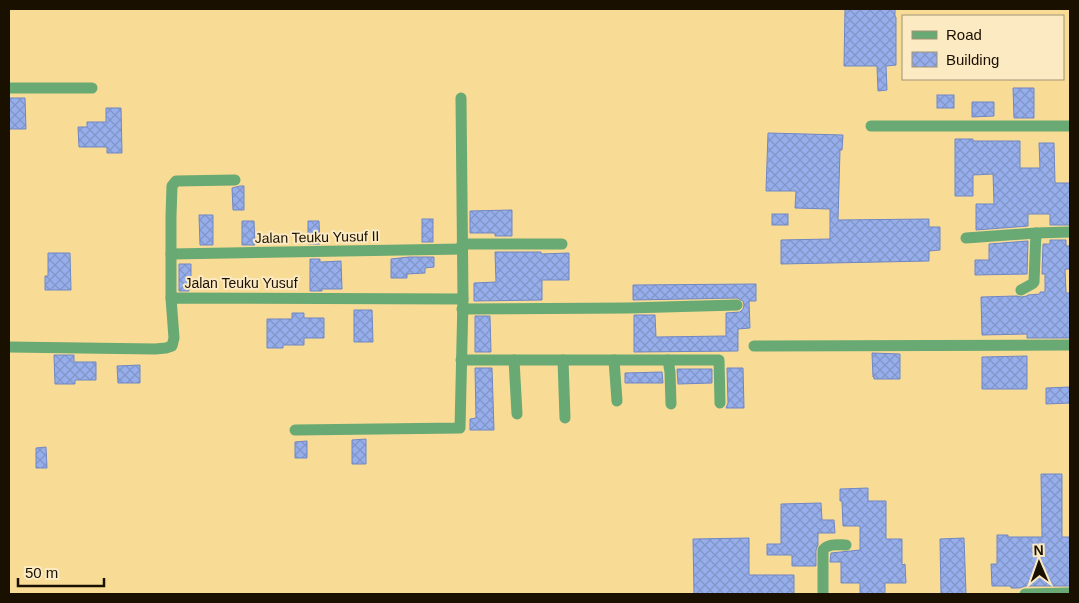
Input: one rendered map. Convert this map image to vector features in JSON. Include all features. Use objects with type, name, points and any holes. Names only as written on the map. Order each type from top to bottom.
[{"type":"street","points":[[9,88],[92,88]]},
{"type":"street","points":[[295,430],[460,428],[462,304],[461,98]]},
{"type":"street","points":[[871,126],[1070,126]]},
{"type":"street","points":[[172,298],[170,216],[172,184],[176,182],[235,180]]},
{"type":"street","points":[[966,238],[1070,232]]},
{"type":"street","points":[[1021,290],[1034,282],[1036,233]]},
{"type":"street","name":"Jalan Teuku Yusuf II","points":[[172,254],[562,244]]},
{"type":"street","name":"Jalan Teuku Yusuf","points":[[9,347],[155,349],[170,347],[174,338],[172,298],[628,308],[737,305]]},
{"type":"street","points":[[754,346],[1070,345]]},
{"type":"street","points":[[461,360],[719,360],[720,403]]},
{"type":"street","points":[[514,360],[516,414]]},
{"type":"street","points":[[564,360],[565,418]]},
{"type":"street","points":[[614,360],[617,401]]},
{"type":"street","points":[[668,360],[670,404]]},
{"type":"street","points":[[823,594],[823,550],[827,546],[846,544]]},
{"type":"street","points":[[1025,594],[1070,593]]},
{"type":"building","points":[[845,9],[895,9],[896,65],[886,66],[887,90],[878,91],[877,66],[844,66]]},
{"type":"building","points":[[1013,88],[1034,88],[1034,118],[1014,118]]},
{"type":"building","points":[[937,95],[954,95],[954,108],[937,108]]},
{"type":"building","points":[[9,98],[25,98],[26,129],[9,129]]},
{"type":"building","points":[[972,102],[994,102],[994,116],[972,117]]},
{"type":"building","points":[[106,108],[121,108],[122,153],[107,153],[107,147],[79,147],[78,127],[87,127],[87,122],[106,122]]},
{"type":"building","points":[[768,133],[843,135],[842,150],[840,150],[838,220],[929,219],[929,227],[940,227],[940,250],[929,251],[929,261],[781,264],[781,240],[830,239],[830,209],[795,208],[796,191],[766,191]]},
{"type":"building","points":[[955,139],[1020,141],[1020,168],[1040,168],[1039,143],[1054,143],[1055,183],[1070,183],[1070,225],[1050,225],[1050,214],[1028,214],[1028,226],[976,230],[976,204],[994,204],[993,174],[973,175],[973,196],[955,196]]},
{"type":"building","points":[[244,186],[244,210],[233,210],[232,188]]},
{"type":"building","points":[[512,210],[512,236],[495,236],[495,233],[470,233],[470,211]]},
{"type":"building","points":[[772,214],[788,214],[788,225],[772,225]]},
{"type":"building","points":[[199,215],[213,215],[213,245],[200,245]]},
{"type":"building","points":[[422,219],[433,219],[433,242],[422,242]]},
{"type":"building","points":[[242,221],[254,221],[255,245],[242,245]]},
{"type":"building","points":[[308,221],[319,221],[320,244],[308,244]]},
{"type":"building","points":[[1050,240],[1066,240],[1066,246],[1070,246],[1070,269],[1065,269],[1066,293],[1070,293],[1070,338],[1027,338],[1027,334],[982,335],[981,297],[1021,297],[1045,292],[1045,274],[1042,274],[1043,244],[1050,244]]},
{"type":"building","points":[[1028,241],[1027,274],[975,275],[975,260],[989,260],[989,244]]},
{"type":"building","points":[[495,252],[569,253],[569,280],[542,280],[542,300],[474,301],[474,283],[496,282]]},
{"type":"building","points":[[48,253],[70,253],[71,290],[45,290],[45,276],[48,276]]},
{"type":"building","points":[[434,257],[434,267],[425,268],[425,273],[407,274],[407,278],[391,278],[391,259]]},
{"type":"building","points":[[310,259],[320,259],[320,262],[341,261],[342,289],[310,291]]},
{"type":"building","points":[[179,264],[191,264],[189,291],[179,291]]},
{"type":"building","points":[[756,284],[756,301],[749,301],[750,328],[738,329],[738,351],[634,352],[634,315],[655,315],[656,337],[726,336],[726,313],[740,312],[744,305],[743,301],[737,298],[633,300],[633,285]]},
{"type":"building","points":[[354,310],[372,310],[373,342],[354,342]]},
{"type":"building","points":[[292,313],[304,313],[304,318],[324,318],[324,338],[304,338],[304,345],[283,345],[283,348],[267,348],[267,319],[292,319]]},
{"type":"building","points":[[475,316],[490,316],[491,352],[475,352]]},
{"type":"building","points":[[872,353],[900,354],[900,379],[874,379]]},
{"type":"building","points":[[54,355],[74,355],[74,362],[96,362],[96,380],[75,380],[75,384],[55,384]]},
{"type":"building","points":[[1027,356],[1027,389],[982,389],[982,357]]},
{"type":"building","points":[[140,365],[140,383],[118,383],[117,366]]},
{"type":"building","points":[[475,368],[492,368],[494,430],[470,430],[470,419],[476,418]]},
{"type":"building","points":[[727,368],[743,368],[744,408],[726,408],[728,403]]},
{"type":"building","points":[[677,369],[712,369],[712,383],[678,384]]},
{"type":"building","points":[[662,372],[663,383],[625,383],[625,373]]},
{"type":"building","points":[[1070,387],[1070,403],[1046,404],[1046,388]]},
{"type":"building","points":[[366,439],[366,464],[352,464],[352,440]]},
{"type":"building","points":[[307,441],[307,458],[295,458],[295,442]]},
{"type":"building","points":[[46,447],[47,468],[36,468],[36,448]]},
{"type":"building","points":[[1041,474],[1062,474],[1062,537],[1070,537],[1070,586],[1025,586],[1011,588],[1011,586],[992,586],[991,564],[997,564],[997,535],[1008,535],[1008,537],[1042,537]]},
{"type":"building","points":[[868,488],[868,501],[886,501],[886,539],[902,539],[902,565],[905,564],[906,583],[885,583],[885,594],[860,594],[860,583],[841,583],[841,562],[830,562],[831,553],[860,550],[860,526],[843,526],[840,489]]},
{"type":"building","points":[[821,503],[822,520],[834,520],[835,533],[818,533],[816,566],[792,566],[792,555],[767,555],[767,544],[781,544],[781,504]]},
{"type":"building","points":[[749,538],[749,575],[794,575],[794,594],[694,594],[693,539]]},
{"type":"building","points":[[964,538],[966,594],[941,594],[940,539]]}]
